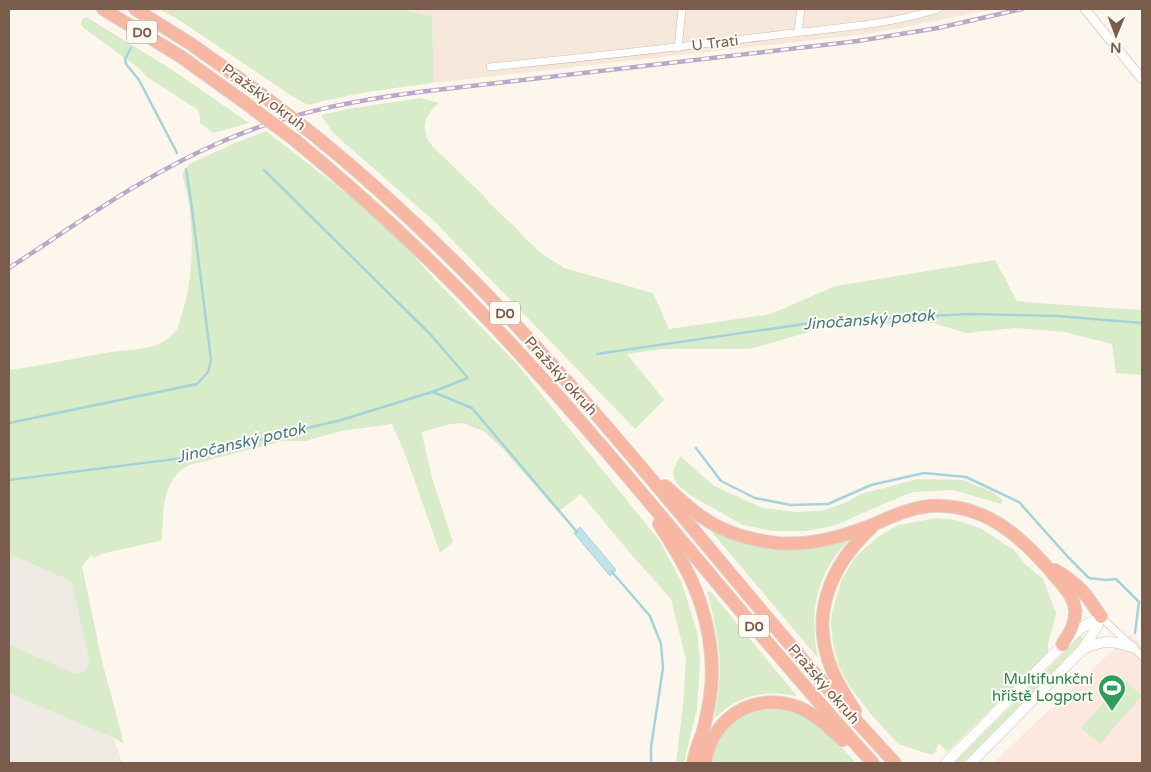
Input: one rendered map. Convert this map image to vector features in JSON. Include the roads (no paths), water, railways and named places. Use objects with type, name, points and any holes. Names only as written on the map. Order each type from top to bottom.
[{"type":"highway","name":"Pražský okruh","points":[[103,9],[180,56],[296,141],[379,212],[458,289],[542,378],[871,763]]},
{"type":"highway","name":"Pražský okruh","points":[[135,9],[196,48],[261,94],[314,135],[395,204],[474,281],[560,373],[790,644],[895,763]]},
{"type":"highway","points":[[638,463],[702,517],[725,530],[760,541],[779,543],[811,542],[846,534],[877,523],[892,515],[917,508],[940,506],[967,510],[982,515],[1015,535],[1043,562],[1072,599],[1075,614],[1072,628],[1062,645]]},
{"type":"highway","points":[[637,488],[684,564],[697,593],[705,618],[712,661],[710,695],[706,718],[693,763]]},
{"type":"highway","points":[[875,742],[832,671],[826,650],[823,622],[826,596],[842,560],[855,544],[877,523]]},
{"type":"highway","points":[[1043,562],[1078,586],[1086,594],[1101,617]]},
{"type":"highway","points":[[1062,585],[1086,608],[1101,617]]},
{"type":"highway","points":[[705,763],[712,738],[729,718],[740,711],[760,703],[776,702],[794,706],[809,713],[871,763]]},
{"type":"main road","points":[[946,763],[1062,645],[1082,628],[1101,617]]},
{"type":"main road","points":[[971,763],[1082,650],[1097,627],[1101,617]]},
{"type":"main road","points":[[1082,650],[1104,642],[1120,643],[1132,647]]},
{"type":"street","points":[[678,48],[682,9]]},
{"type":"street","points":[[798,32],[801,9]]},
{"type":"street","name":"U Trati","points":[[490,67],[678,48],[798,32],[854,27],[922,14],[938,9]]},
{"type":"street","points":[[1085,9],[1142,79]]},
{"type":"street","points":[[1101,617],[1142,656]]},
{"type":"water","points":[[580,527],[616,570],[610,576],[574,533]]},
{"type":"waterway","points":[[131,48],[125,59],[126,64],[139,80],[177,153]]},
{"type":"waterway","points":[[9,423],[197,384],[208,372],[211,360],[186,169]]},
{"type":"waterway","name":"Jinočanský potok","points":[[9,480],[183,458],[341,420],[432,392],[468,378],[430,334],[264,170]]},
{"type":"waterway","name":"Jinočanský potok","points":[[597,354],[825,321],[969,314],[1057,316],[1142,323]]},
{"type":"waterway","points":[[433,392],[472,408],[577,532]]},
{"type":"waterway","points":[[696,448],[721,481],[755,498],[791,505],[828,504],[871,485],[924,473],[966,477],[1019,502],[1089,578],[1116,579],[1139,602],[1135,633]]},
{"type":"waterway","points":[[612,572],[650,616],[661,644],[663,668],[651,747],[651,763]]},
{"type":"railway","points":[[9,268],[113,200],[166,169],[221,142],[293,116],[343,104],[419,92],[858,41],[938,28],[1022,9]]},
{"type":"place","name":"Multifunkční hřiště Logport","points":[[1112,712]]}]
